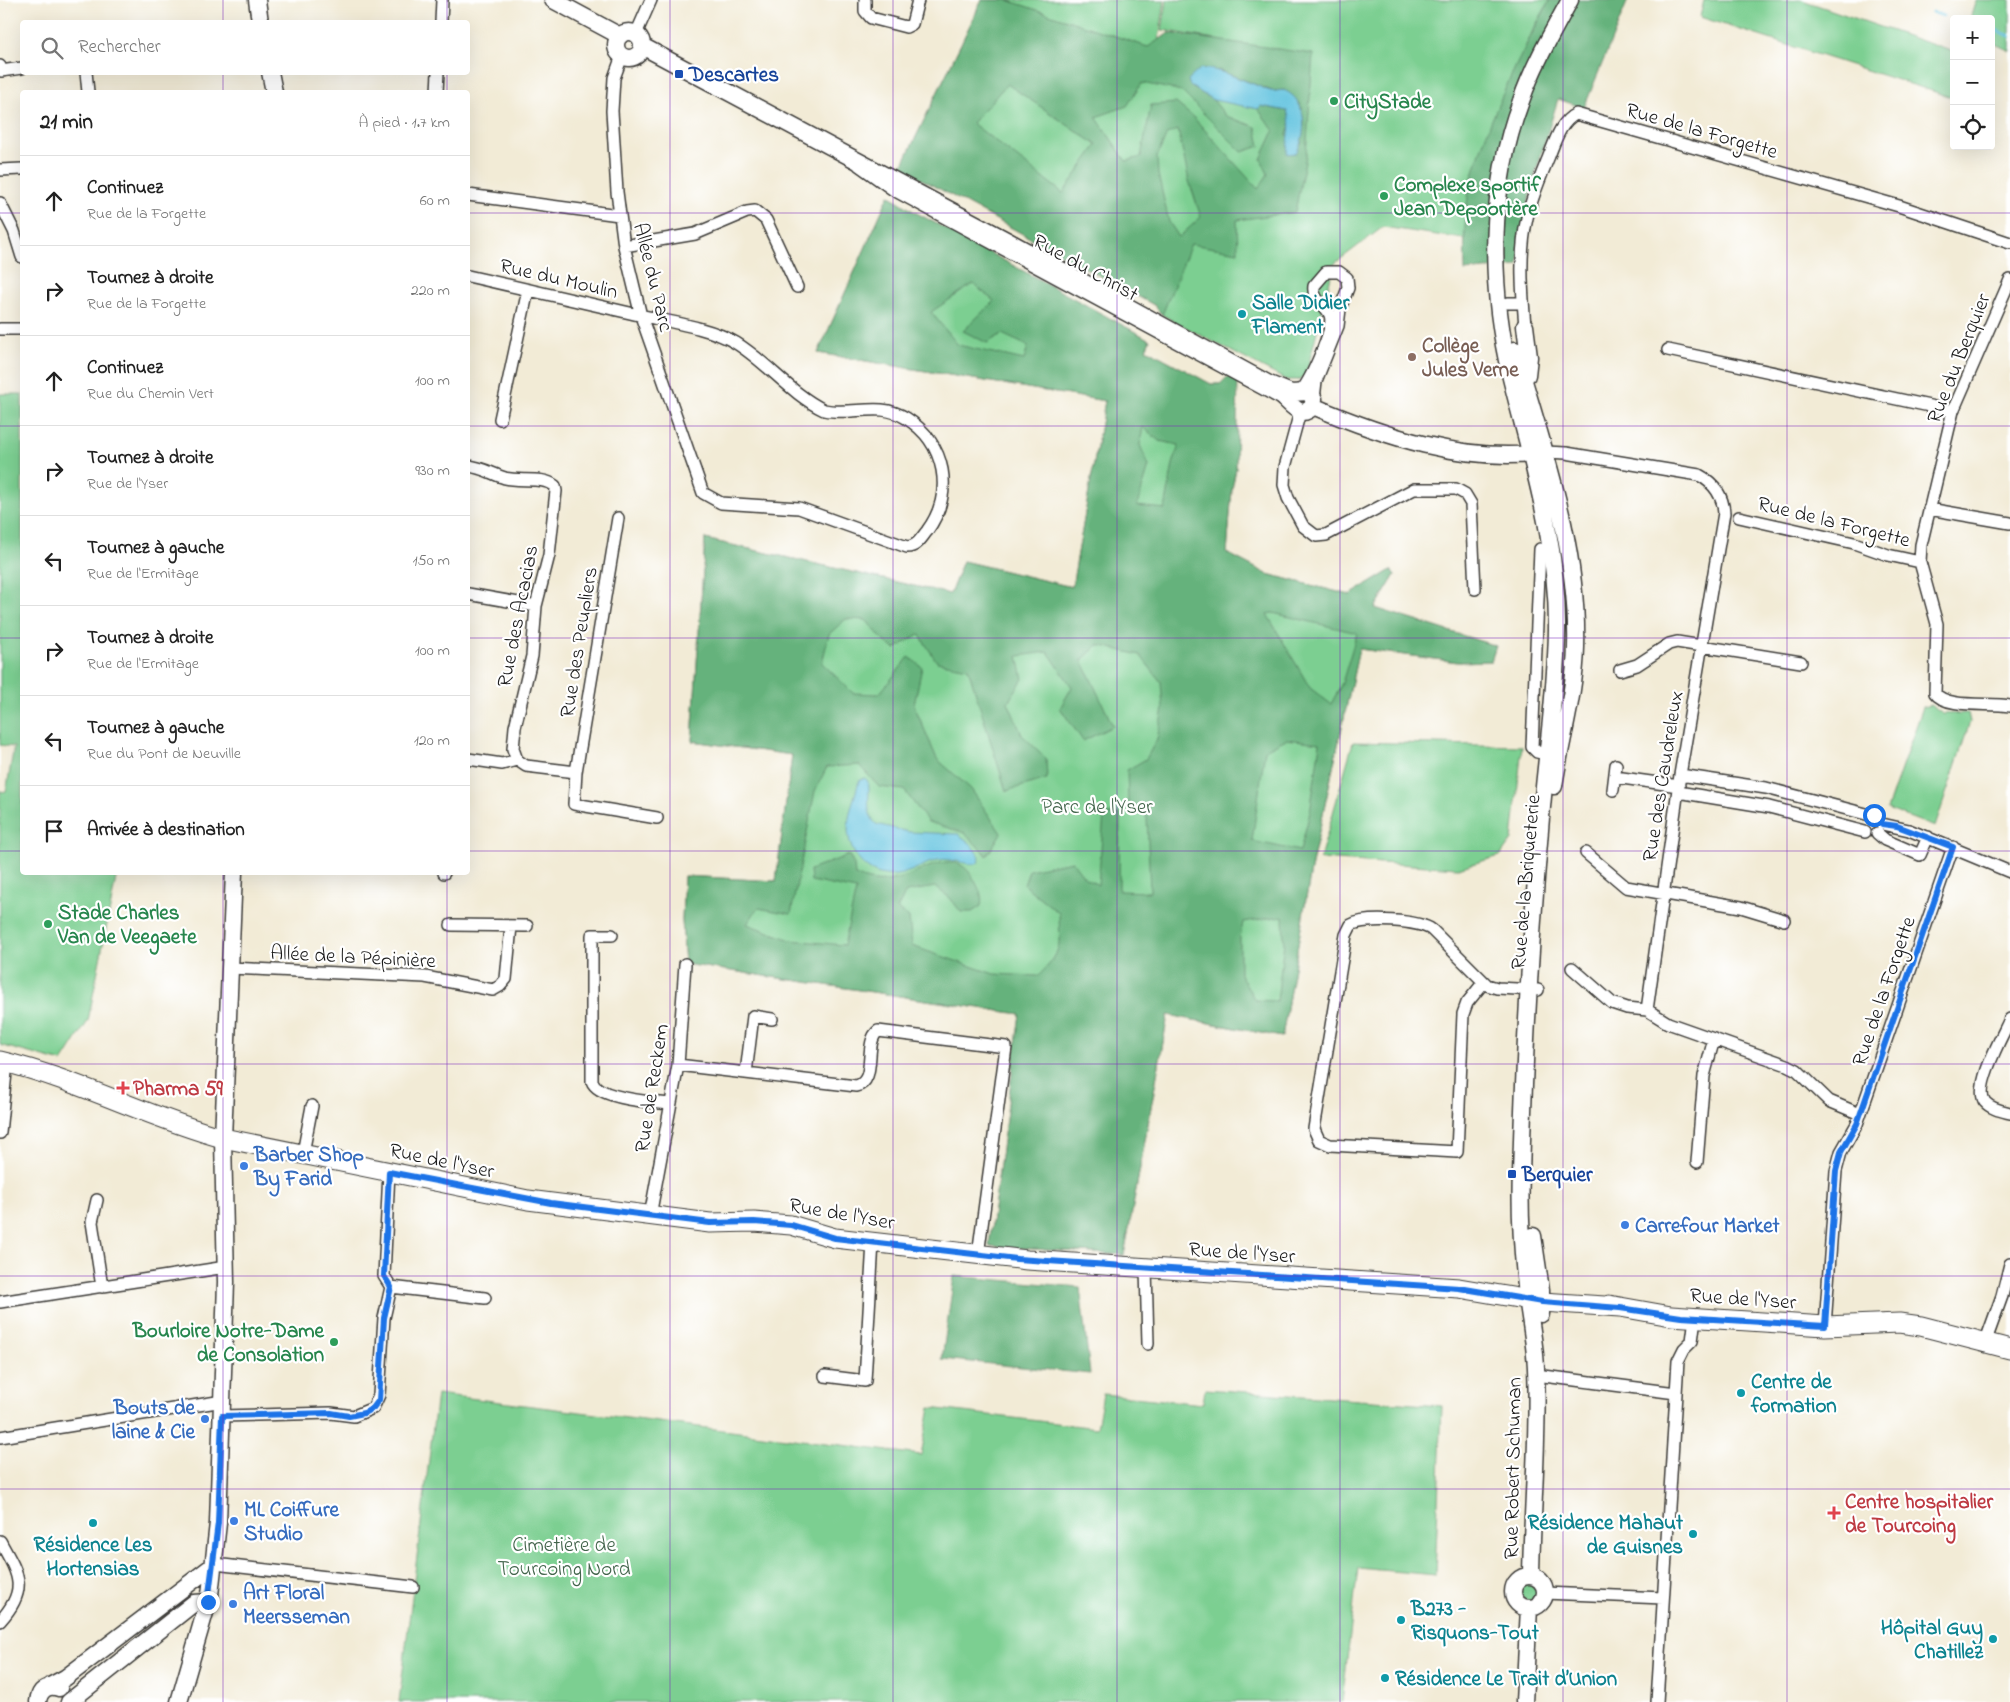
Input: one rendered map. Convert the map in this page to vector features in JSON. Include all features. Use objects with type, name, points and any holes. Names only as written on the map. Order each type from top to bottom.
[{"type":"main road","name":"Rue de l'Yser","points":[[3,1062],[61,1078],[197,1130],[223,1138],[528,1200],[710,1223],[754,1222],[791,1225],[835,1238],[978,1255],[1459,1288],[1535,1295],[1695,1318],[1825,1326],[1899,1323],[1921,1326],[2010,1349]]},
{"type":"street","points":[[256,20],[257,0]]},
{"type":"street","points":[[441,20],[442,0]]},
{"type":"street","name":"Rue du Christ","points":[[553,0],[633,39],[860,164],[1008,241],[1303,401],[1371,428],[1449,449],[1490,454],[1538,453]]},
{"type":"street","points":[[622,56],[617,47],[633,39],[651,0]]},
{"type":"street","points":[[865,0],[865,11],[871,18],[906,27],[912,24],[918,0]]},
{"type":"street","points":[[1538,453],[1511,377],[1510,307],[1504,302],[1500,288],[1495,280],[1499,193],[1514,120],[1534,68],[1570,0]]},
{"type":"street","points":[[1538,453],[1525,385],[1515,349],[1504,256],[1507,206],[1518,147],[1535,92],[1554,51],[1582,0]]},
{"type":"street","name":"Allée du Parc","points":[[622,56],[614,78],[612,111],[619,215],[624,246],[641,316],[698,483],[708,498],[721,503],[791,506],[902,545],[911,547],[917,544]]},
{"type":"street","points":[[0,66],[1,71],[20,68]]},
{"type":"street","points":[[86,75],[88,90]]},
{"type":"street","points":[[271,75],[274,90]]},
{"type":"street","points":[[437,90],[438,75]]},
{"type":"street","name":"Rue de la Forgette","points":[[1525,326],[1510,307],[1523,252],[1527,218],[1552,149],[1568,119],[1576,114],[1899,206],[2010,243]]},
{"type":"street","points":[[0,170],[20,169]]},
{"type":"street","points":[[470,195],[619,215]]},
{"type":"street","points":[[0,203],[14,231],[20,250]]},
{"type":"street","points":[[624,246],[695,234],[754,211],[766,220],[797,287]]},
{"type":"street","points":[[1303,401],[1314,385],[1338,326],[1340,309],[1348,288],[1347,278],[1339,272],[1326,272],[1314,286],[1314,295],[1329,313],[1331,324],[1303,401],[1284,479],[1288,498],[1307,530],[1316,536],[1326,536],[1414,489],[1456,489],[1465,494],[1471,504],[1475,588]]},
{"type":"street","name":"Rue du Moulin","points":[[470,276],[724,336],[738,344],[824,410],[837,412],[881,409],[898,414],[920,429],[939,456],[943,472],[944,488],[938,512],[917,544]]},
{"type":"street","name":"Rue du Berquier","points":[[2010,280],[1953,411],[1921,545],[1920,562],[1937,624],[1935,694],[1942,701],[1952,704],[1989,703],[2010,706]]},
{"type":"street","points":[[500,420],[528,290]]},
{"type":"street","points":[[1525,326],[1529,357],[1525,385]]},
{"type":"street","points":[[0,329],[20,329]]},
{"type":"street","points":[[1668,350],[1953,411]]},
{"type":"street","name":"Rue des Caudreleux","points":[[1538,453],[1566,453],[1694,474],[1704,478],[1714,486],[1721,497],[1724,513],[1679,784],[1647,1010]]},
{"type":"street","name":"Rue de la Briqueterie","points":[[1533,990],[1541,889],[1553,791],[1575,665],[1576,606],[1568,550],[1538,453]]},
{"type":"street","name":"Rue de la Briqueterie","points":[[1535,1295],[1531,1201],[1533,990],[1547,754],[1554,681],[1556,602],[1538,453]]},
{"type":"street","name":"Rue des Acacias","points":[[470,466],[483,468],[504,478],[548,482],[555,486],[556,491],[548,560],[536,606],[532,656],[515,727],[513,748],[517,760]]},
{"type":"street","points":[[1929,509],[2010,523]]},
{"type":"street","name":"Rue de la Forgette","points":[[1739,517],[1854,543],[1888,555],[1920,562]]},
{"type":"street","name":"Rue des Peupliers","points":[[618,518],[576,772],[574,804],[657,818]]},
{"type":"street","points":[[1540,549],[1532,747],[1537,752],[1547,754],[1552,762],[1553,791]]},
{"type":"street","points":[[470,594],[536,606]]},
{"type":"street","points":[[1620,670],[1637,665],[1672,643],[1702,645],[1801,662]]},
{"type":"street","points":[[1547,754],[1563,739]]},
{"type":"street","points":[[470,759],[502,764],[517,760],[526,766],[576,772]]},
{"type":"street","points":[[1613,790],[1616,765]]},
{"type":"street","points":[[1615,777],[1679,784],[1774,790],[1879,818],[1880,828],[1885,840],[1920,855],[1928,837]]},
{"type":"street","points":[[1679,784],[1869,834],[1880,828],[1893,825],[1953,847],[2010,872]]},
{"type":"street","points":[[1865,832],[1862,822],[1870,815]]},
{"type":"street","name":"Rue de la Forgette","points":[[1825,1326],[1836,1171],[1841,1152],[1860,1114],[1953,847]]},
{"type":"street","points":[[1586,853],[1626,887],[1742,907],[1784,920]]},
{"type":"street","points":[[179,1702],[208,1602],[215,1564],[223,1408],[226,1267],[223,1138],[234,875]]},
{"type":"street","points":[[1484,982],[1467,1004],[1463,1014],[1457,1152],[1330,1145],[1319,1140],[1314,1129],[1346,935],[1351,925],[1363,921],[1423,924],[1432,930],[1491,987],[1533,990]]},
{"type":"street","name":"Allée de la Pépinière","points":[[451,925],[527,926]]},
{"type":"street","name":"Allée de la Pépinière","points":[[230,968],[425,977],[493,990],[506,979],[511,926]]},
{"type":"street","points":[[612,935],[592,935],[592,1081],[597,1090],[607,1094],[670,1104]]},
{"type":"street","name":"Rue de Reckem","points":[[650,1216],[678,1065],[685,964]]},
{"type":"street","points":[[1572,968],[1612,1003],[1627,1008],[1647,1010],[1668,1024],[1787,1065],[1797,1070],[1829,1101],[1860,1114]]},
{"type":"street","points":[[746,1073],[753,1016],[772,1019]]},
{"type":"street","points":[[2010,1018],[1984,1078],[1982,1092],[1984,1100],[1989,1106],[2010,1113]]},
{"type":"street","points":[[678,1065],[860,1085],[866,1079],[873,1036],[880,1031],[1006,1047],[978,1255]]},
{"type":"street","points":[[1697,1162],[1704,1076],[1714,1039]]},
{"type":"street","points":[[0,1132],[3,1062]]},
{"type":"street","points":[[303,1153],[312,1106]]},
{"type":"street","points":[[0,1436],[223,1408],[331,1413],[349,1416],[364,1413],[373,1408],[379,1400],[384,1318],[391,1287],[384,1276],[389,1172]]},
{"type":"street","points":[[97,1200],[92,1228],[102,1287]]},
{"type":"street","points":[[825,1376],[865,1381],[873,1242]]},
{"type":"street","points":[[1985,1343],[2001,1301],[2010,1264]]},
{"type":"street","points":[[0,1302],[226,1267]]},
{"type":"street","points":[[1146,1268],[1148,1344]]},
{"type":"street","points":[[391,1287],[485,1298]]},
{"type":"street","name":"Rue Robert Schuman","points":[[1531,1576],[1536,1368],[1535,1295]]},
{"type":"street","points":[[1657,1702],[1678,1361],[1684,1349],[1692,1341],[1695,1318]]},
{"type":"street","points":[[1536,1368],[1676,1393]]},
{"type":"street","points":[[0,1541],[17,1573],[20,1584],[15,1601],[0,1621]]},
{"type":"street","points":[[40,1696],[215,1564],[413,1587]]},
{"type":"street","points":[[1531,1576],[1541,1581],[1545,1593],[1541,1603],[1530,1608],[1518,1603],[1513,1591],[1519,1580],[1531,1576]]},
{"type":"street","points":[[1545,1593],[1663,1598]]},
{"type":"street","points":[[40,1696],[63,1690],[68,1702],[194,1603],[208,1602]]},
{"type":"street","points":[[1524,1702],[1530,1608]]},
{"type":"green space","points":[[982,0],[1165,0],[1159,40],[1169,33],[1215,39],[1162,30],[1167,0],[1550,0],[1533,30],[1500,103],[1471,180],[1464,239],[1383,227],[1334,264],[1306,375],[1298,380],[1286,380],[1162,315],[1154,305],[923,180],[900,170]]},
{"type":"green space","points":[[982,0],[1007,0],[1148,47],[1169,33],[1313,54],[1306,156],[1295,212],[1237,220],[1238,252],[1191,244],[1162,315],[1154,305],[923,180],[900,170]],"holes":[[[1218,70],[1272,91],[1284,90],[1300,103],[1304,124],[1301,144],[1287,135],[1291,122],[1287,111],[1261,106],[1258,109],[1274,131],[1261,159],[1268,174],[1258,189],[1194,118],[1176,103],[1151,105],[1141,157],[1126,161],[1096,117],[1127,106],[1142,83],[1181,91],[1242,152],[1260,146],[1256,127],[1226,116],[1213,100],[1190,86]],[[1007,84],[1097,145],[1063,193],[972,123]],[[1178,130],[1189,181],[1201,217],[1179,237],[1169,222],[1158,174],[1157,157],[1167,134]]]},
{"type":"green space","points":[[1550,0],[1628,0],[1584,108],[1558,99],[1531,188],[1518,266],[1465,271],[1466,213],[1469,190],[1479,156],[1506,88]]},
{"type":"green space","points":[[1704,0],[1802,0],[1950,51],[1950,97],[1700,17]]},
{"type":"green space","points":[[1976,0],[2010,0],[2010,51],[1995,44],[1995,15],[1971,15]]},
{"type":"green space","name":"Parc de l'Yser","points":[[889,195],[913,211],[1150,340],[1146,349],[1211,384],[1220,384],[1228,376],[1236,468],[1232,489],[1227,553],[1267,574],[1350,595],[1391,570],[1395,575],[1375,608],[1496,646],[1491,661],[1458,662],[1359,649],[1312,864],[1282,1037],[1168,1015],[1124,1255],[989,1246],[1020,1014],[685,964],[682,920],[684,876],[776,881],[792,755],[692,741],[705,539],[950,594],[963,561],[1072,587],[1105,401],[818,353]]},
{"type":"green space","name":"Parc de l'Yser","points":[[889,195],[913,211],[1150,340],[1146,349],[1211,384],[1220,384],[1228,376],[1238,379],[1236,468],[1232,489],[1227,553],[1267,574],[1350,595],[1391,570],[1395,575],[1375,608],[1496,646],[1491,661],[1458,662],[1359,649],[1312,864],[1282,1037],[1168,1015],[1124,1255],[989,1246],[1020,1014],[685,964],[682,920],[684,876],[776,881],[792,755],[692,741],[705,539],[950,594],[963,561],[1072,587],[1105,401],[818,353]],"holes":[[[973,284],[994,301],[963,331],[987,343],[1002,334],[1028,346],[1024,360],[958,345],[931,312]],[[1143,427],[1159,441],[1179,445],[1173,464],[1165,509],[1137,506],[1149,466],[1140,445]],[[1273,613],[1357,633],[1342,683],[1331,704],[1310,688],[1267,614]],[[846,619],[866,620],[884,641],[895,649],[919,634],[937,662],[968,668],[1006,791],[1047,779],[1046,758],[1022,735],[1008,702],[1023,679],[1018,656],[1048,652],[1072,687],[1060,708],[1083,741],[1113,726],[1082,660],[1098,645],[1140,655],[1161,682],[1163,709],[1157,739],[1146,759],[1127,770],[1128,802],[1147,817],[1150,892],[1119,891],[1120,814],[1104,815],[1098,885],[1085,878],[1072,861],[1029,870],[1024,885],[1059,913],[1060,934],[1058,948],[1052,961],[1038,976],[994,974],[912,946],[909,918],[897,909],[906,892],[935,887],[950,898],[961,912],[972,912],[981,906],[981,894],[975,881],[967,869],[957,863],[937,864],[904,877],[883,881],[864,879],[855,875],[854,865],[849,855],[810,870],[811,881],[856,890],[844,945],[791,940],[747,924],[758,908],[791,914],[815,791],[827,767],[859,765],[879,787],[904,790],[928,822],[965,833],[987,856],[1001,833],[971,789],[937,759],[914,705],[922,667],[909,657],[879,694],[853,693],[822,663],[829,634]],[[1286,739],[1320,743],[1310,812],[1300,851],[1252,841],[1265,750]],[[1283,916],[1284,942],[1277,1001],[1255,1000],[1240,974],[1240,938],[1243,922]]]},
{"type":"green space","points":[[0,394],[20,394],[20,875],[117,875],[88,1021],[62,1062],[0,1045],[0,799],[1,791],[6,792],[14,747],[0,745]]},
{"type":"green space","points":[[1930,705],[1943,714],[1968,713],[1970,722],[1935,827],[1887,809],[1923,707]]},
{"type":"green space","points":[[1353,742],[1522,746],[1512,840],[1500,856],[1458,868],[1320,859]]},
{"type":"green space","points":[[954,1276],[1080,1287],[1090,1374],[942,1359]]},
{"type":"green space","name":"Cimetière de Tourcoing Nord","points":[[1205,1389],[1442,1406],[1435,1575],[1358,1568],[1342,1702],[399,1702],[437,1394],[921,1455],[930,1408],[1097,1428],[1103,1394],[1203,1404]]},
{"type":"green space","points":[[1529,1583],[1535,1586],[1538,1592],[1535,1598],[1529,1601],[1523,1598],[1520,1592],[1523,1586]]},
{"type":"water","points":[[1201,68],[1223,72],[1269,91],[1286,91],[1293,96],[1302,111],[1303,119],[1302,137],[1296,153],[1287,154],[1290,127],[1287,111],[1261,106],[1258,109],[1213,100],[1190,86],[1188,80]]},
{"type":"water","points":[[865,778],[869,786],[869,811],[876,824],[909,832],[958,834],[969,842],[980,857],[978,863],[971,864],[943,859],[906,873],[891,875],[880,874],[863,864],[856,856],[852,847],[848,826],[859,781]]},
{"type":"waterway","points":[[1932,12],[1943,16]]},
{"type":"waterway","points":[[1995,30],[2010,36]]},
{"type":"place","name":"Descartes","points":[[679,74]]},
{"type":"place","name":"CityStade","points":[[1334,101]]},
{"type":"place","name":"Complexe sportif Jean Depoortère","points":[[1384,196]]},
{"type":"place","name":"Salle Didier Flament","points":[[1242,314]]},
{"type":"place","name":"Collège Jules Verne","points":[[1412,357]]},
{"type":"place","name":"Stade Charles Van de Veegaete","points":[[48,924]]},
{"type":"place","name":"Pharma 59","points":[[123,1088]]},
{"type":"place","name":"Barber Shop By Farid","points":[[244,1166]]},
{"type":"place","name":"Berquier","points":[[1512,1174]]},
{"type":"place","name":"Carrefour Market","points":[[1625,1225]]},
{"type":"place","name":"Bourloire Notre-Dame de Consolation","points":[[334,1342]]},
{"type":"place","name":"Centre de formation","points":[[1741,1393]]},
{"type":"place","name":"Bouts de laine & Cie","points":[[205,1419]]},
{"type":"place","name":"Centre hospitalier de Tourcoing","points":[[1834,1513]]},
{"type":"place","name":"ML Coiffure Studio","points":[[234,1521]]},
{"type":"place","name":"Résidence Les Hortensias","points":[[93,1523]]},
{"type":"place","name":"Résidence Mahaut de Guisnes","points":[[1693,1534]]},
{"type":"place","name":"Art Floral Meersseman","points":[[233,1604]]},
{"type":"place","name":"B273 - Risquons-Tout","points":[[1401,1620]]},
{"type":"place","name":"Hôpital Guy Chatillez","points":[[1993,1639]]},
{"type":"place","name":"Résidence Le Trait d’Union","points":[[1385,1678]]},
{"type":"route","points":[[208,1602],[215,1564],[222,1416],[331,1413],[354,1416],[369,1411],[379,1400],[384,1318],[390,1299],[391,1287],[384,1276],[389,1172],[528,1200],[720,1224],[763,1222],[791,1225],[835,1238],[1017,1259],[1459,1288],[1542,1302],[1620,1308],[1681,1317],[1825,1326],[1834,1191],[1839,1159],[1857,1124],[1953,847],[1897,826],[1882,824],[1881,820],[1874,815]]}]
